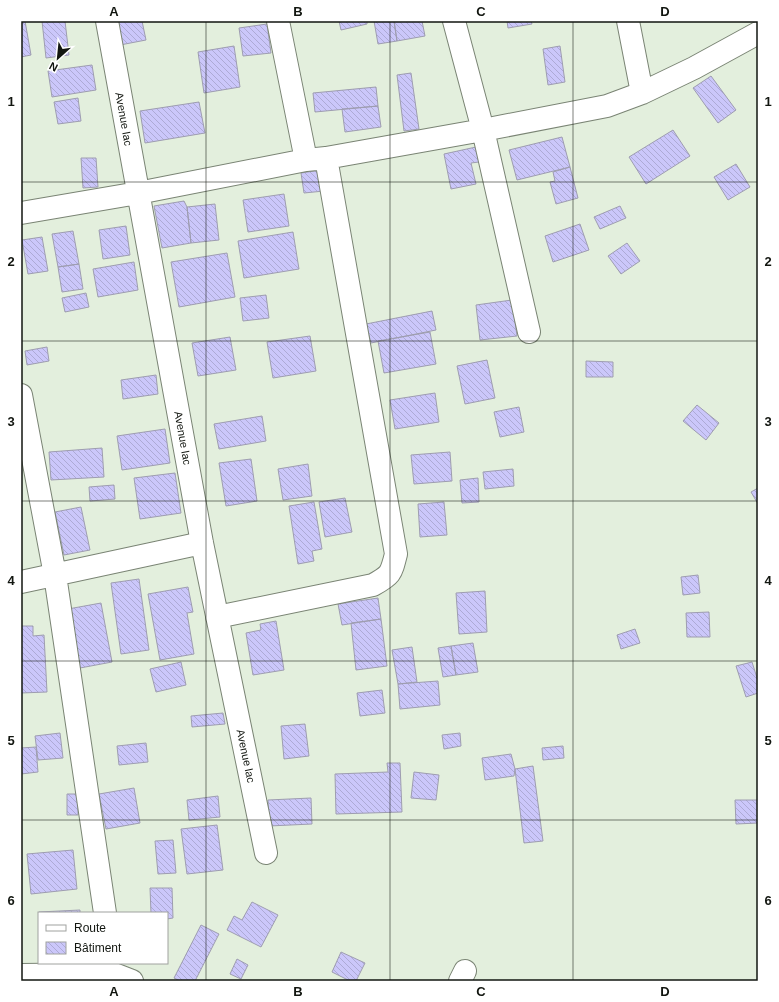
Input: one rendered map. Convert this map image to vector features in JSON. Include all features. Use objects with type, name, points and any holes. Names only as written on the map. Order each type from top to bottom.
[{"type":"street","name":"Avenue lac","points":[[107,21],[202,543],[266,853]]},
{"type":"street","points":[[217,617],[373,585],[388,577],[393,567],[396,554],[316,159],[278,21]]},
{"type":"street","points":[[454,21],[483,130],[530,332]]},
{"type":"street","points":[[628,21],[642,93]]},
{"type":"street","points":[[21,213],[483,130],[606,106],[642,93],[694,68],[758,33]]},
{"type":"street","points":[[21,395],[55,575],[105,912]]},
{"type":"street","points":[[21,582],[202,543]]},
{"type":"street","points":[[21,975],[119,973]]},
{"type":"building","points":[[21,21],[25,21],[31,55],[21,57]]},
{"type":"building","points":[[42,21],[65,21],[69,55],[46,58]]},
{"type":"building","points":[[115,21],[142,21],[146,40],[120,45]]},
{"type":"building","points":[[339,21],[367,21],[367,24],[341,30]]},
{"type":"building","points":[[374,21],[394,21],[397,41],[378,44]]},
{"type":"building","points":[[394,21],[422,21],[425,36],[397,41]]},
{"type":"building","points":[[507,21],[531,21],[532,24],[508,28]]},
{"type":"building","points":[[267,24],[271,53],[243,56],[239,28]]},
{"type":"building","points":[[234,46],[240,87],[204,93],[198,52]]},
{"type":"building","points":[[560,46],[565,82],[548,85],[543,49]]},
{"type":"building","points":[[92,65],[96,90],[52,97],[48,71]]},
{"type":"building","points":[[411,73],[419,129],[404,131],[397,75]]},
{"type":"building","points":[[711,76],[736,110],[718,123],[693,88]]},
{"type":"building","points":[[376,87],[378,106],[315,112],[313,93]]},
{"type":"building","points":[[78,98],[81,121],[58,124],[54,102]]},
{"type":"building","points":[[199,102],[205,133],[145,143],[140,111]]},
{"type":"building","points":[[378,106],[381,127],[345,132],[342,109]]},
{"type":"building","points":[[673,130],[690,156],[646,184],[629,157]]},
{"type":"building","points":[[562,137],[570,167],[517,180],[509,150]]},
{"type":"building","points":[[476,147],[479,162],[471,163],[476,184],[451,189],[444,154]]},
{"type":"building","points":[[81,158],[96,158],[98,187],[83,188]]},
{"type":"building","points":[[736,164],[750,187],[728,200],[714,177]]},
{"type":"building","points":[[570,167],[578,198],[556,204],[550,182],[555,181],[553,172]]},
{"type":"building","points":[[321,170],[324,191],[304,193],[301,173]]},
{"type":"building","points":[[284,194],[289,226],[248,232],[243,200]]},
{"type":"building","points":[[184,201],[187,207],[191,243],[162,248],[154,206]]},
{"type":"building","points":[[215,204],[219,240],[191,243],[187,207]]},
{"type":"building","points":[[620,206],[626,218],[600,229],[594,217]]},
{"type":"building","points":[[580,224],[589,250],[553,262],[545,236]]},
{"type":"building","points":[[126,226],[130,255],[103,259],[99,230]]},
{"type":"building","points":[[73,231],[79,264],[58,267],[52,234]]},
{"type":"building","points":[[293,232],[299,269],[244,278],[238,241]]},
{"type":"building","points":[[42,237],[48,271],[28,274],[22,240]]},
{"type":"building","points":[[627,243],[640,261],[621,274],[608,256]]},
{"type":"building","points":[[227,253],[235,297],[179,307],[171,262]]},
{"type":"building","points":[[134,262],[138,290],[98,297],[93,269]]},
{"type":"building","points":[[79,264],[83,289],[62,292],[58,267]]},
{"type":"building","points":[[86,293],[89,307],[65,312],[62,298]]},
{"type":"building","points":[[266,295],[269,318],[243,321],[240,298]]},
{"type":"building","points":[[512,300],[517,336],[480,340],[476,305]]},
{"type":"building","points":[[432,311],[436,330],[371,343],[366,324]]},
{"type":"building","points":[[430,332],[436,364],[384,373],[378,341]]},
{"type":"building","points":[[310,336],[316,371],[273,378],[267,342]]},
{"type":"building","points":[[230,337],[236,370],[198,376],[192,343]]},
{"type":"building","points":[[47,347],[49,361],[27,365],[25,351]]},
{"type":"building","points":[[487,360],[495,398],[465,404],[457,366]]},
{"type":"building","points":[[586,361],[613,362],[613,377],[586,377]]},
{"type":"building","points":[[156,375],[158,394],[123,399],[121,380]]},
{"type":"building","points":[[435,393],[439,422],[395,429],[390,400]]},
{"type":"building","points":[[697,405],[719,423],[706,440],[683,421]]},
{"type":"building","points":[[519,407],[524,432],[500,437],[494,412]]},
{"type":"building","points":[[262,416],[266,441],[219,449],[214,424]]},
{"type":"building","points":[[165,429],[170,463],[122,470],[117,436]]},
{"type":"building","points":[[102,448],[104,477],[51,480],[49,452]]},
{"type":"building","points":[[450,452],[452,481],[414,484],[411,455]]},
{"type":"building","points":[[251,459],[257,501],[226,506],[219,463]]},
{"type":"building","points":[[308,464],[312,496],[283,500],[278,469]]},
{"type":"building","points":[[513,469],[514,486],[485,489],[483,472]]},
{"type":"building","points":[[175,473],[181,513],[140,519],[134,478]]},
{"type":"building","points":[[478,478],[479,502],[462,503],[460,480]]},
{"type":"building","points":[[114,485],[115,499],[90,501],[89,487]]},
{"type":"building","points":[[758,488],[758,504],[751,492]]},
{"type":"building","points":[[345,498],[352,532],[325,537],[319,502]]},
{"type":"building","points":[[314,502],[322,549],[312,551],[314,561],[298,564],[289,506]]},
{"type":"building","points":[[444,502],[447,535],[420,537],[418,504]]},
{"type":"building","points":[[81,507],[90,550],[64,555],[55,512]]},
{"type":"building","points":[[698,575],[700,593],[683,595],[681,577]]},
{"type":"building","points":[[139,579],[149,650],[121,654],[111,583]]},
{"type":"building","points":[[188,587],[193,612],[187,613],[194,654],[160,660],[148,594]]},
{"type":"building","points":[[485,591],[487,632],[459,634],[456,593]]},
{"type":"building","points":[[378,598],[381,619],[342,625],[338,604]]},
{"type":"building","points":[[101,603],[112,662],[80,668],[68,609]]},
{"type":"building","points":[[709,612],[710,637],[687,637],[686,613]]},
{"type":"building","points":[[381,619],[387,666],[356,670],[351,623]]},
{"type":"building","points":[[276,621],[284,670],[253,675],[246,633],[261,630],[260,624]]},
{"type":"building","points":[[21,626],[33,626],[33,636],[44,635],[47,692],[21,693]]},
{"type":"building","points":[[635,629],[640,643],[621,649],[617,635]]},
{"type":"building","points":[[473,643],[478,672],[456,675],[451,646]]},
{"type":"building","points":[[451,646],[456,675],[443,677],[438,648]]},
{"type":"building","points":[[412,647],[417,682],[398,684],[392,650]]},
{"type":"building","points":[[181,662],[186,685],[156,692],[150,669]]},
{"type":"building","points":[[752,662],[758,681],[758,693],[746,697],[736,666]]},
{"type":"building","points":[[438,681],[440,705],[400,709],[398,684]]},
{"type":"building","points":[[382,690],[385,713],[360,716],[357,693]]},
{"type":"building","points":[[223,713],[225,724],[192,727],[191,716]]},
{"type":"building","points":[[305,724],[309,756],[284,759],[281,726]]},
{"type":"building","points":[[60,733],[63,758],[38,760],[35,736]]},
{"type":"building","points":[[460,733],[461,746],[444,749],[442,735]]},
{"type":"building","points":[[146,743],[148,762],[119,765],[117,746]]},
{"type":"building","points":[[563,746],[564,758],[543,760],[542,748]]},
{"type":"building","points":[[36,747],[38,772],[21,774],[21,748]]},
{"type":"building","points":[[511,754],[515,769],[514,776],[485,780],[482,758]]},
{"type":"building","points":[[387,763],[400,763],[402,812],[336,814],[335,774],[388,772]]},
{"type":"building","points":[[533,766],[543,841],[524,843],[515,769]]},
{"type":"building","points":[[414,772],[439,775],[436,800],[411,798]]},
{"type":"building","points":[[134,788],[140,823],[106,829],[99,794]]},
{"type":"building","points":[[67,794],[78,794],[78,815],[67,815]]},
{"type":"building","points":[[218,796],[220,817],[189,820],[187,800]]},
{"type":"building","points":[[311,798],[312,824],[269,826],[268,800]]},
{"type":"building","points":[[735,800],[758,800],[758,823],[736,824]]},
{"type":"building","points":[[217,825],[223,870],[187,874],[181,829]]},
{"type":"building","points":[[173,840],[176,873],[158,874],[155,841]]},
{"type":"building","points":[[73,850],[77,889],[31,894],[27,854]]},
{"type":"building","points":[[150,888],[172,888],[173,918],[168,919],[168,912],[151,912]]},
{"type":"building","points":[[252,902],[278,915],[261,947],[227,930],[234,916],[242,920]]},
{"type":"building","points":[[80,910],[80,912],[39,912]]},
{"type":"building","points":[[201,925],[219,934],[195,981],[180,981],[174,978]]},
{"type":"building","points":[[341,952],[365,963],[356,981],[350,981],[332,972]]},
{"type":"building","points":[[237,959],[248,965],[241,979],[230,974]]}]
